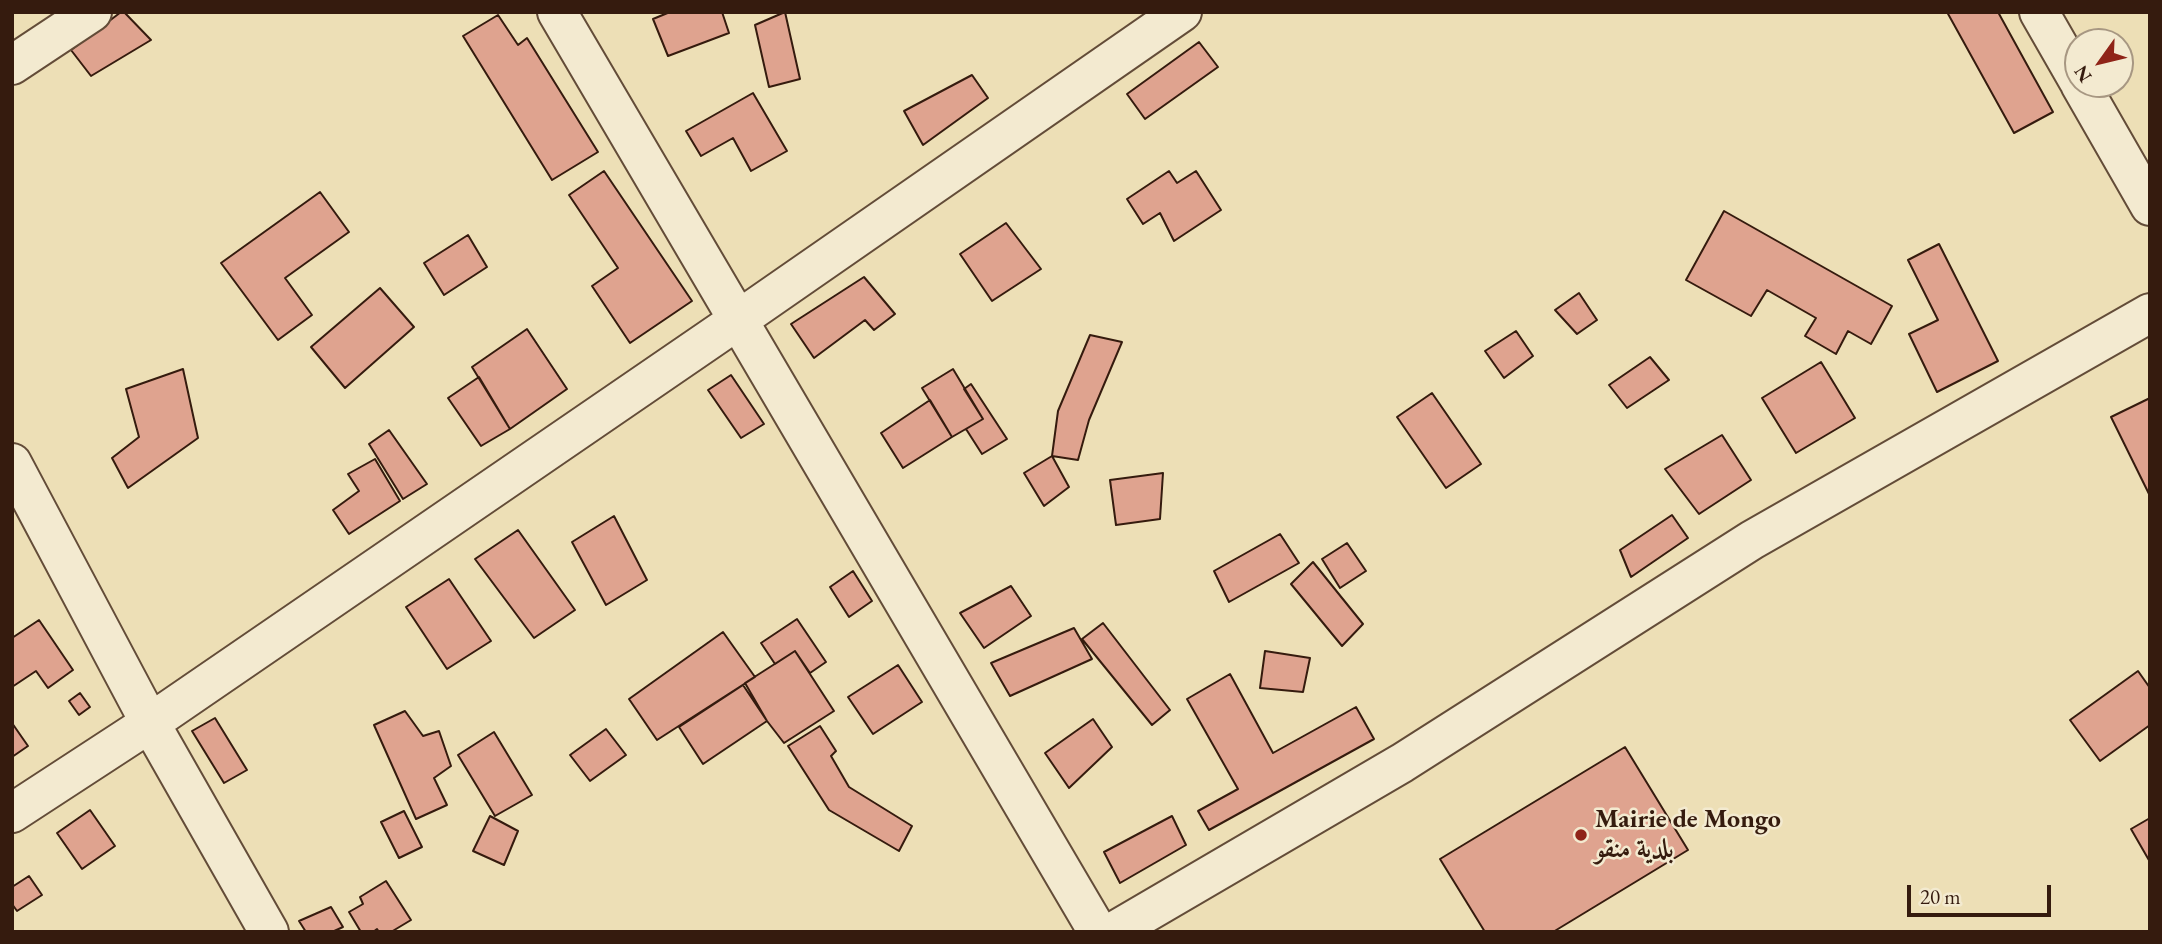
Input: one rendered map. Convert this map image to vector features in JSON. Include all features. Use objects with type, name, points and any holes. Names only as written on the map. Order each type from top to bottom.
[{"type":"street","points":[[12,65],[92,12]]},
{"type":"street","points":[[557,12],[1098,932]]},
{"type":"street","points":[[12,813],[150,723],[1182,12]]},
{"type":"street","points":[[2039,12],[2064,56]]},
{"type":"street","points":[[2088,98],[2150,206]]},
{"type":"street","points":[[1113,932],[1402,763],[1752,540],[2150,313]]},
{"type":"street","points":[[12,463],[150,723],[269,932]]},
{"type":"building","points":[[121,12],[151,40],[91,76],[71,50]]},
{"type":"building","points":[[670,12],[722,12],[729,33],[668,56],[653,19]]},
{"type":"building","points":[[785,12],[800,79],[769,87],[755,25]]},
{"type":"building","points":[[1947,12],[1998,12],[2053,112],[2014,133]]},
{"type":"building","points":[[498,15],[518,45],[527,38],[598,152],[552,180],[463,36]]},
{"type":"building","points":[[1199,42],[1218,67],[1145,119],[1127,94]]},
{"type":"building","points":[[972,75],[988,98],[923,145],[904,111]]},
{"type":"building","points":[[753,93],[787,151],[751,171],[733,138],[701,156],[686,131]]},
{"type":"building","points":[[604,171],[692,301],[630,343],[592,286],[618,268],[569,195]]},
{"type":"building","points":[[1169,171],[1177,183],[1196,171],[1221,210],[1174,241],[1160,213],[1143,224],[1127,199]]},
{"type":"building","points":[[320,192],[349,232],[285,278],[312,315],[278,340],[221,263]]},
{"type":"building","points":[[1724,211],[1892,306],[1871,344],[1848,331],[1836,354],[1805,336],[1816,318],[1767,290],[1751,316],[1686,280]]},
{"type":"building","points":[[1006,223],[1041,269],[992,301],[960,254]]},
{"type":"building","points":[[468,235],[487,267],[444,295],[424,263]]},
{"type":"building","points":[[1939,244],[1998,361],[1937,392],[1909,334],[1938,320],[1908,260]]},
{"type":"building","points":[[864,277],[895,314],[874,330],[865,320],[814,358],[791,324]]},
{"type":"building","points":[[380,288],[414,327],[345,388],[311,347]]},
{"type":"building","points":[[1579,293],[1597,320],[1577,334],[1555,310]]},
{"type":"building","points":[[527,329],[567,389],[510,429],[472,367]]},
{"type":"building","points":[[1516,331],[1533,356],[1504,378],[1485,351]]},
{"type":"building","points":[[1090,335],[1122,342],[1089,420],[1078,460],[1052,456],[1058,411]]},
{"type":"building","points":[[1650,357],[1669,380],[1627,408],[1609,385]]},
{"type":"building","points":[[1821,362],[1855,418],[1796,453],[1762,398]]},
{"type":"building","points":[[183,369],[198,438],[128,488],[112,458],[139,437],[126,389]]},
{"type":"building","points":[[953,369],[983,419],[952,437],[922,388]]},
{"type":"building","points":[[731,375],[764,424],[741,438],[708,390]]},
{"type":"building","points":[[479,377],[510,429],[481,446],[448,398]]},
{"type":"building","points":[[971,384],[1007,439],[982,454],[966,429],[983,419],[964,389]]},
{"type":"building","points":[[1432,393],[1481,464],[1446,488],[1397,417]]},
{"type":"building","points":[[2150,398],[2150,496],[2111,417]]},
{"type":"building","points":[[930,400],[952,437],[903,468],[881,433]]},
{"type":"building","points":[[389,430],[427,484],[403,499],[369,444]]},
{"type":"building","points":[[1722,435],[1751,480],[1699,514],[1665,469]]},
{"type":"building","points":[[1052,456],[1069,487],[1044,506],[1024,473]]},
{"type":"building","points":[[375,459],[400,501],[349,534],[333,510],[359,491],[348,474]]},
{"type":"building","points":[[1163,473],[1160,519],[1116,525],[1110,480]]},
{"type":"building","points":[[1672,515],[1688,538],[1631,577],[1620,550]]},
{"type":"building","points":[[614,516],[647,580],[606,605],[572,542]]},
{"type":"building","points":[[518,530],[575,610],[534,638],[475,559]]},
{"type":"building","points":[[1280,534],[1299,563],[1229,602],[1214,571]]},
{"type":"building","points":[[1347,543],[1366,571],[1340,588],[1322,559]]},
{"type":"building","points":[[1313,562],[1363,624],[1342,646],[1291,584]]},
{"type":"building","points":[[853,571],[872,601],[849,617],[830,587]]},
{"type":"building","points":[[449,579],[491,641],[447,669],[406,607]]},
{"type":"building","points":[[1011,586],[1031,616],[984,648],[960,613]]},
{"type":"building","points":[[797,619],[826,662],[810,673],[795,651],[775,664],[761,643]]},
{"type":"building","points":[[39,620],[73,670],[48,688],[36,671],[12,687],[12,638]]},
{"type":"building","points":[[1103,623],[1170,710],[1152,725],[1082,639]]},
{"type":"building","points":[[1074,628],[1092,659],[1010,696],[991,663]]},
{"type":"building","points":[[723,632],[755,677],[657,740],[629,699]]},
{"type":"building","points":[[795,651],[834,711],[784,743],[767,721],[745,683]]},
{"type":"building","points":[[1265,651],[1310,658],[1303,692],[1260,688]]},
{"type":"building","points":[[898,665],[922,702],[873,734],[848,697]]},
{"type":"building","points":[[2138,671],[2150,688],[2150,725],[2100,761],[2070,720]]},
{"type":"building","points":[[1230,674],[1273,753],[1356,707],[1374,739],[1209,830],[1198,811],[1238,789],[1187,699]]},
{"type":"building","points":[[743,685],[767,721],[703,764],[679,727]]},
{"type":"building","points":[[80,693],[90,707],[79,715],[69,701]]},
{"type":"building","points":[[405,711],[423,736],[439,731],[451,766],[434,778],[447,805],[416,819],[374,725]]},
{"type":"building","points":[[215,718],[247,770],[224,783],[192,731]]},
{"type":"building","points":[[1093,719],[1112,747],[1069,788],[1045,753]]},
{"type":"building","points":[[12,723],[28,746],[12,757]]},
{"type":"building","points":[[820,726],[836,751],[831,756],[849,787],[912,826],[899,851],[829,810],[788,746]]},
{"type":"building","points":[[606,729],[626,755],[590,781],[570,755]]},
{"type":"building","points":[[494,732],[532,795],[495,816],[458,755]]},
{"type":"building","points":[[1625,747],[1688,850],[1553,932],[1485,932],[1440,859]]},
{"type":"building","points":[[90,810],[115,846],[82,869],[57,833]]},
{"type":"building","points":[[404,811],[422,847],[399,858],[381,822]]},
{"type":"building","points":[[490,816],[518,831],[504,865],[473,851]]},
{"type":"building","points":[[1172,816],[1186,845],[1120,883],[1104,852]]},
{"type":"building","points":[[2150,818],[2150,862],[2131,829]]},
{"type":"building","points":[[29,876],[42,895],[17,911],[12,904],[12,887]]},
{"type":"building","points":[[386,881],[411,920],[391,932],[379,932],[377,929],[373,932],[361,932],[349,912],[363,904],[360,897]]},
{"type":"building","points":[[331,907],[343,927],[332,932],[306,932],[299,921]]},
{"type":"place","name":"Mairie de Mongo بلدية منقو","points":[[1581,835]]}]
